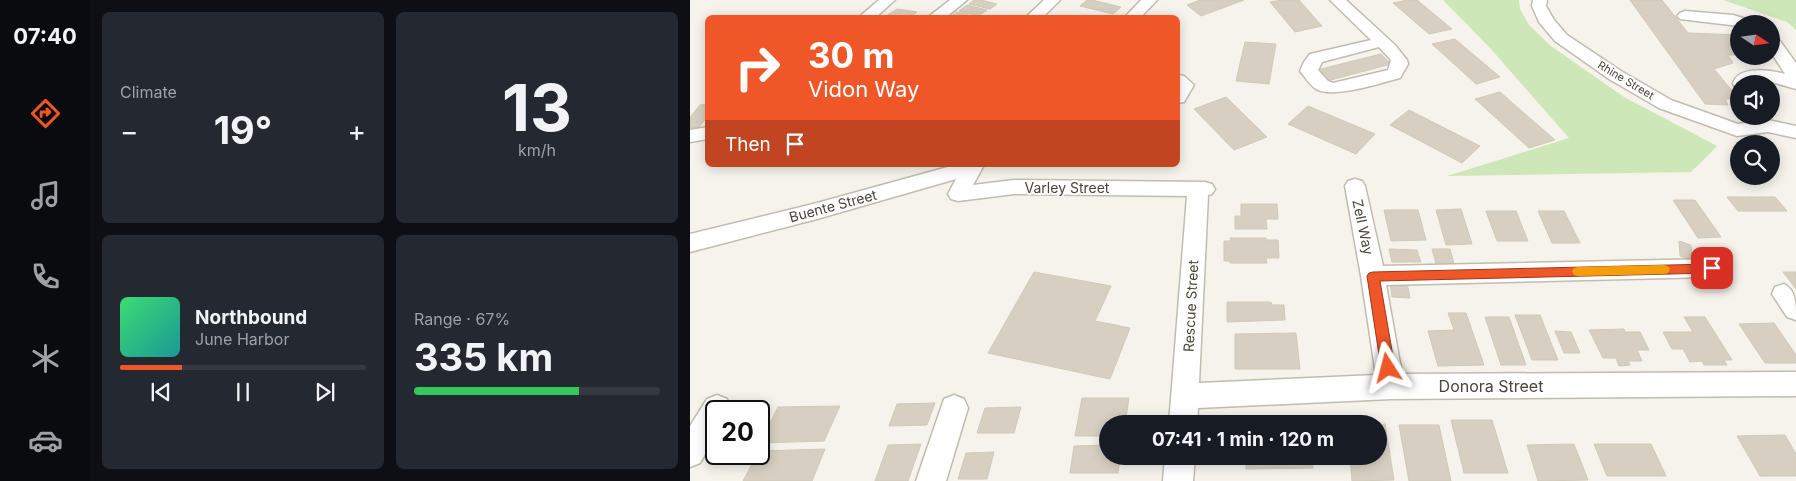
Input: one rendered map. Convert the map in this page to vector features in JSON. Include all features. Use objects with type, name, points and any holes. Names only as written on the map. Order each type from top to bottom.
[{"type":"street","points":[[869,15],[888,0]]},
{"type":"street","points":[[938,15],[960,0]]},
{"type":"street","points":[[1036,15],[1053,0]]},
{"type":"street","points":[[1134,15],[1150,0]]},
{"type":"street","points":[[1337,0],[1382,42],[1398,58],[1398,69],[1394,74],[1333,88],[1322,86],[1309,71],[1309,66],[1316,58],[1382,42]]},
{"type":"street","name":"Rhine Street","points":[[1540,0],[1539,6],[1547,22],[1561,38],[1615,75],[1665,104],[1737,130],[1755,125]]},
{"type":"street","points":[[1685,16],[1730,20]]},
{"type":"street","points":[[1780,53],[1793,71],[1795,83],[1780,79]]},
{"type":"street","points":[[1180,82],[1184,85],[1180,94]]},
{"type":"street","points":[[1779,125],[1796,132]]},
{"type":"street","points":[[690,136],[705,134]]},
{"type":"street","name":"Buente Street","points":[[690,242],[817,211],[970,167]]},
{"type":"street","name":"Varley Street","points":[[972,167],[958,194],[1014,187],[1202,189]]},
{"type":"street","name":"Zell Way","points":[[1355,186],[1373,276],[1391,387]]},
{"type":"street","name":"Rescue Street","points":[[1184,415],[1202,189]]},
{"type":"street","points":[[1373,276],[1712,268]]},
{"type":"street","name":"Donora Street","points":[[1186,396],[1391,387],[1796,384]]},
{"type":"street","points":[[931,481],[954,408]]},
{"type":"street","points":[[690,453],[705,428]]},
{"type":"street","points":[[1178,481],[1179,465]]},
{"type":"green space","points":[[1443,0],[1519,0],[1520,9],[1529,25],[1551,46],[1624,97],[1717,146],[1691,172],[1447,176],[1569,138],[1491,49]]},
{"type":"green space","points":[[1723,0],[1796,0],[1796,30],[1787,22],[1780,20],[1780,15],[1767,15]]},
{"type":"building","points":[[974,0],[997,4],[990,9],[969,4]]},
{"type":"building","points":[[1087,0],[1121,7],[1113,14],[1080,6]]},
{"type":"building","points":[[1200,0],[1244,0],[1201,16],[1187,5]]},
{"type":"building","points":[[1299,0],[1322,26],[1295,32],[1270,2]]},
{"type":"building","points":[[1417,0],[1452,29],[1429,34],[1393,3]]},
{"type":"building","points":[[1630,0],[1662,0],[1688,33],[1730,35],[1730,55],[1728,55],[1730,64],[1714,69],[1730,88],[1730,99],[1725,99],[1728,105],[1705,104]]},
{"type":"building","points":[[967,5],[987,10],[980,15],[959,11]]},
{"type":"building","points":[[897,9],[917,12],[913,15],[888,15]]},
{"type":"building","points":[[957,12],[968,15],[953,15]]},
{"type":"building","points":[[1455,39],[1500,77],[1476,84],[1432,44]]},
{"type":"building","points":[[1245,42],[1276,44],[1269,84],[1236,81]]},
{"type":"building","points":[[1381,54],[1391,64],[1327,81],[1317,70]]},
{"type":"building","points":[[1500,92],[1555,140],[1529,148],[1475,99]]},
{"type":"building","points":[[1226,97],[1267,137],[1234,150],[1194,109]]},
{"type":"building","points":[[705,104],[705,120],[699,127],[690,128],[690,117],[700,105]]},
{"type":"building","points":[[1308,106],[1375,134],[1356,154],[1288,124]]},
{"type":"building","points":[[1409,110],[1480,146],[1462,163],[1390,125]]},
{"type":"building","points":[[1727,197],[1775,197],[1787,211],[1738,211]]},
{"type":"building","points":[[1673,200],[1695,200],[1721,237],[1698,238]]},
{"type":"building","points":[[1241,204],[1277,204],[1278,219],[1266,219],[1267,229],[1235,229],[1235,216],[1241,216]]},
{"type":"building","points":[[1461,209],[1472,244],[1446,245],[1436,210]]},
{"type":"building","points":[[1384,210],[1418,210],[1426,240],[1391,241]]},
{"type":"building","points":[[1486,211],[1516,211],[1528,241],[1497,241]]},
{"type":"building","points":[[1538,211],[1564,211],[1580,243],[1552,243]]},
{"type":"building","points":[[1230,238],[1278,240],[1279,258],[1266,258],[1267,263],[1230,263],[1230,261],[1224,261],[1224,241],[1231,241]]},
{"type":"building","points":[[1679,241],[1691,245],[1693,260],[1680,256]]},
{"type":"building","points":[[1389,249],[1417,250],[1421,262],[1392,262]]},
{"type":"building","points":[[1432,249],[1450,249],[1454,264],[1436,264]]},
{"type":"building","points":[[1034,272],[1111,286],[1095,321],[1130,328],[1110,379],[988,353]]},
{"type":"building","points":[[1783,272],[1796,272],[1796,289]]},
{"type":"building","points":[[1390,282],[1407,283],[1410,298],[1392,297]]},
{"type":"building","points":[[1227,302],[1271,302],[1272,305],[1284,305],[1285,320],[1227,322]]},
{"type":"building","points":[[1448,313],[1466,313],[1484,365],[1438,366],[1428,331],[1454,330]]},
{"type":"building","points":[[1515,315],[1540,315],[1558,360],[1532,360]]},
{"type":"building","points":[[1485,317],[1509,317],[1526,365],[1501,365]]},
{"type":"building","points":[[1684,317],[1705,317],[1732,360],[1724,360],[1727,365],[1704,365],[1702,361],[1690,362],[1683,349],[1672,349],[1663,332],[1693,332]]},
{"type":"building","points":[[1774,323],[1796,355],[1796,363],[1765,363],[1739,324]]},
{"type":"building","points":[[1624,329],[1625,332],[1640,332],[1649,350],[1637,350],[1642,361],[1628,361],[1630,365],[1619,366],[1616,358],[1603,358],[1589,330]]},
{"type":"building","points":[[1555,331],[1571,332],[1580,353],[1564,353]]},
{"type":"building","points":[[1296,333],[1300,369],[1235,369],[1235,334]]},
{"type":"building","points":[[1082,398],[1129,398],[1126,415],[1099,415],[1099,436],[1075,436]]},
{"type":"building","points":[[935,403],[927,425],[889,426],[897,404]]},
{"type":"building","points":[[840,406],[824,441],[770,443],[770,423],[778,407]]},
{"type":"building","points":[[1021,407],[1014,433],[977,433],[985,408]]},
{"type":"building","points":[[1451,420],[1492,420],[1508,473],[1464,473]]},
{"type":"building","points":[[1399,425],[1439,425],[1451,481],[1409,481]]},
{"type":"building","points":[[1785,435],[1796,454],[1796,476],[1760,476],[1737,436]]},
{"type":"building","points":[[1387,436],[1394,480],[1352,481],[1351,465],[1387,465]]},
{"type":"building","points":[[921,444],[908,481],[875,481],[888,445]]},
{"type":"building","points":[[1574,444],[1588,480],[1538,481],[1527,445]]},
{"type":"building","points":[[1594,444],[1651,444],[1666,476],[1607,476]]},
{"type":"building","points":[[1099,445],[1099,465],[1119,465],[1118,473],[1070,473],[1074,446]]},
{"type":"building","points":[[825,449],[812,481],[743,481],[752,465],[770,465],[770,451]]},
{"type":"building","points":[[994,452],[987,479],[958,479],[966,453]]},
{"type":"building","points":[[1246,465],[1313,465],[1313,468],[1246,469]]},
{"type":"slow traffic","points":[[1578,271],[1664,269]]},
{"type":"route","points":[[1388,368],[1373,276],[1712,268]]}]
